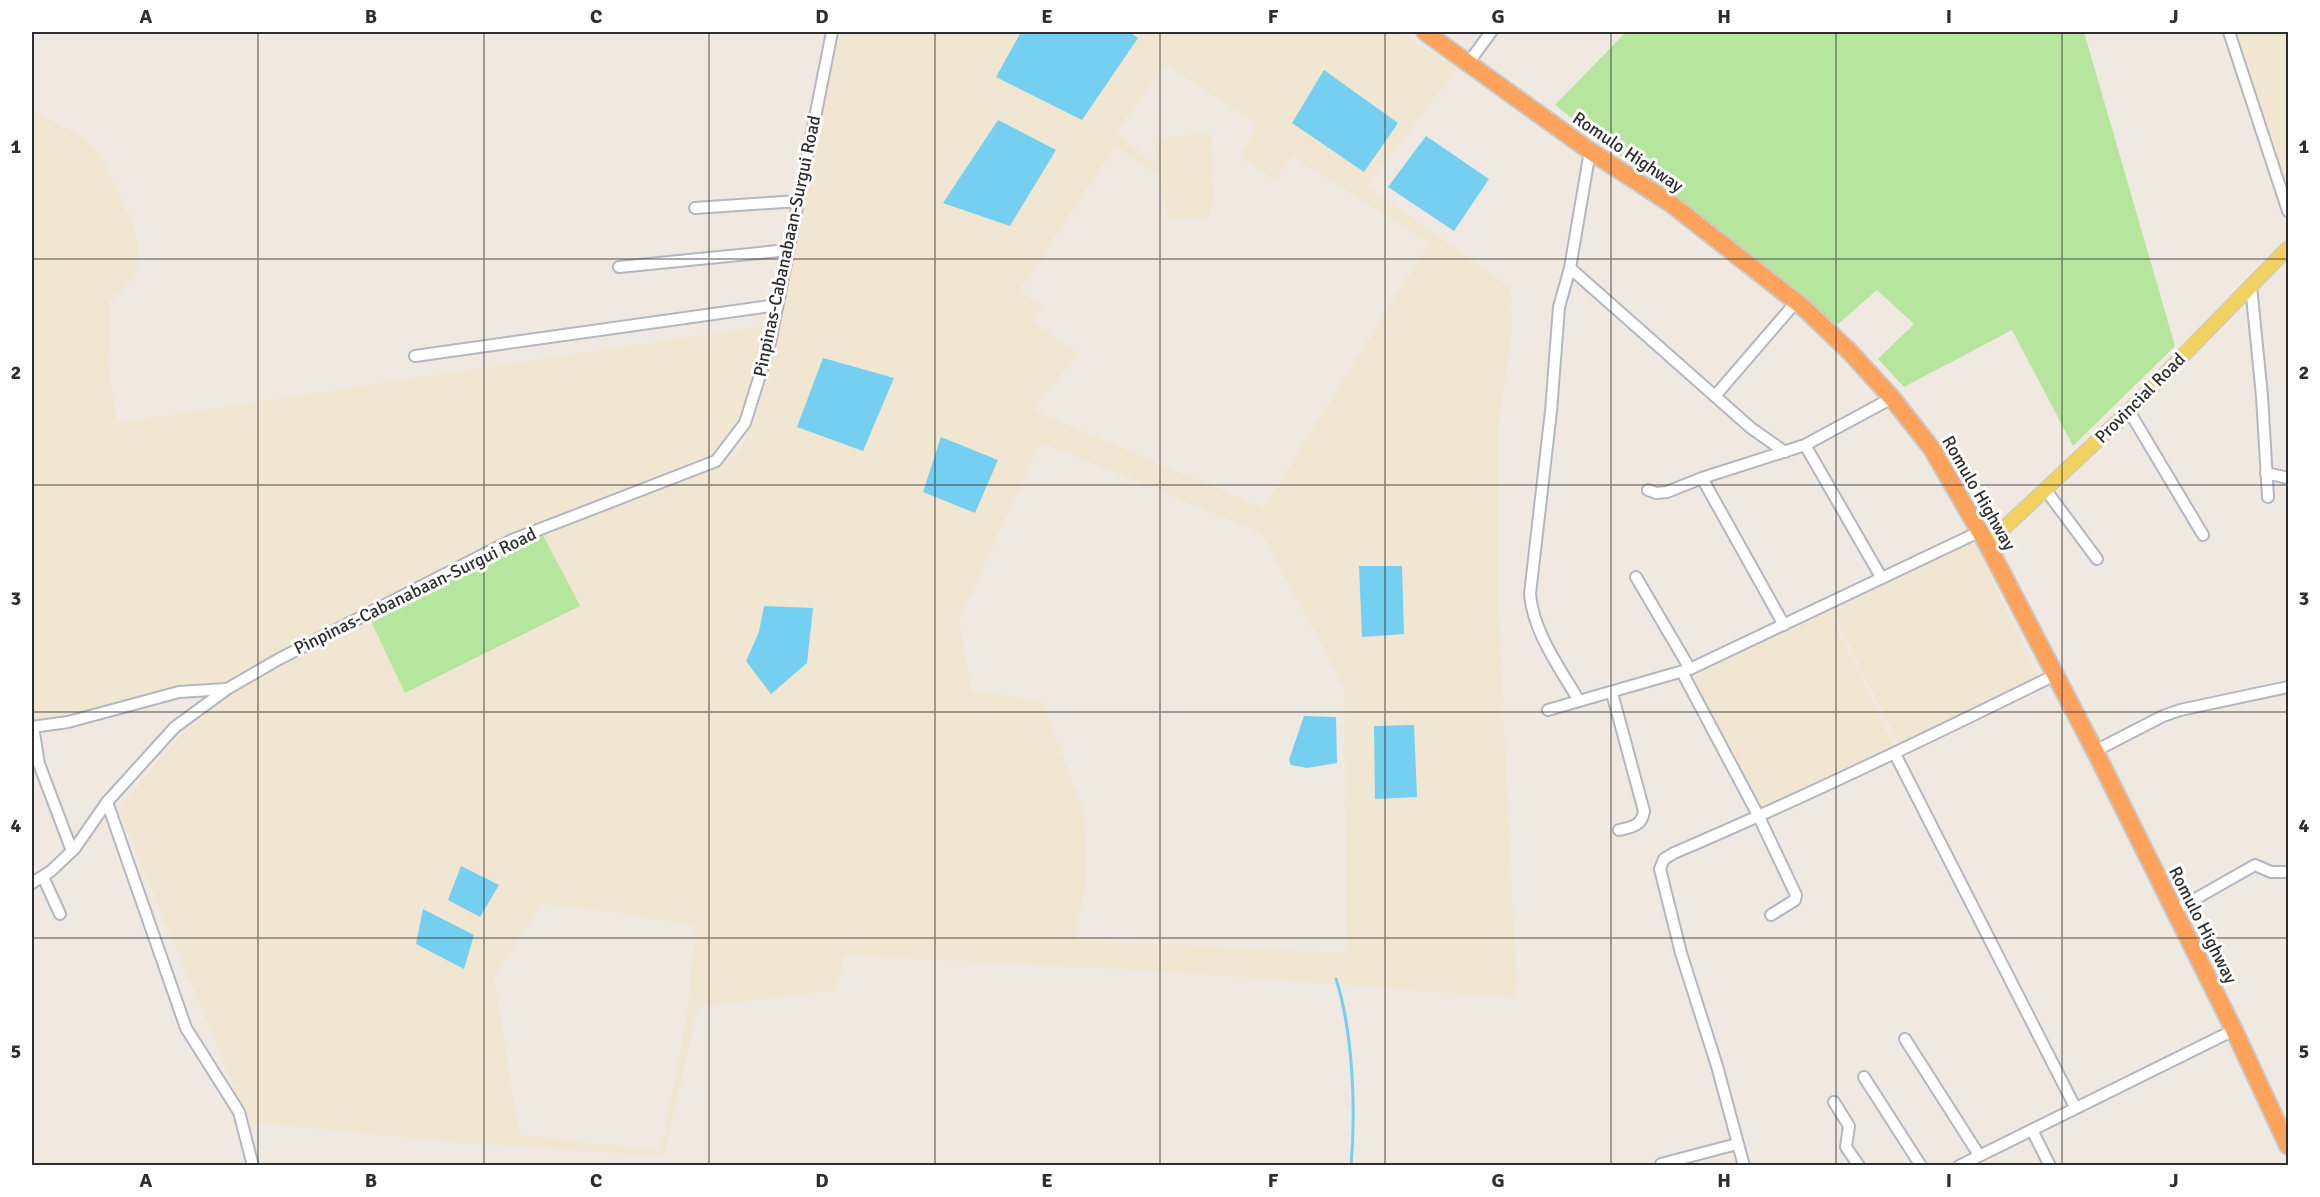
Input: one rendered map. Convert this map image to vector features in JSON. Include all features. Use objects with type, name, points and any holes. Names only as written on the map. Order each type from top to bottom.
[{"type":"highway","name":"Romulo Highway","points":[[1425,32],[1590,151],[1670,203],[1796,302],[1830,332],[1892,398],[1932,449],[1984,537],[2095,751],[2289,1146]]},
{"type":"main road","name":"Provincial Road","points":[[1984,537],[2045,489],[2129,411],[2289,248]]},
{"type":"street","name":"Pinpinas-Cabanabaan-Surgui Road","points":[[32,883],[43,877],[72,850],[108,802],[175,727],[227,689],[279,658],[512,540],[716,461],[745,423],[770,343],[832,32]]},
{"type":"street","points":[[1469,62],[1491,32]]},
{"type":"street","points":[[2229,32],[2289,211]]},
{"type":"street","points":[[1578,701],[1539,629],[1531,611],[1530,594],[1551,411],[1559,307],[1570,268],[1590,151]]},
{"type":"street","points":[[695,208],[798,201]]},
{"type":"street","points":[[619,267],[788,250]]},
{"type":"street","points":[[1570,268],[1751,428],[1785,452]]},
{"type":"street","points":[[2252,286],[2268,497]]},
{"type":"street","points":[[1715,396],[1796,302]]},
{"type":"street","points":[[415,356],[777,305]]},
{"type":"street","points":[[1648,490],[1656,493],[1667,492],[1702,478],[1805,445],[1892,398]]},
{"type":"street","points":[[2129,411],[2203,535]]},
{"type":"street","points":[[1805,445],[1881,577]]},
{"type":"street","points":[[2266,472],[2289,478]]},
{"type":"street","points":[[1702,478],[1784,625]]},
{"type":"street","points":[[2045,489],[2097,559]]},
{"type":"street","points":[[1548,710],[1686,671],[1881,577],[1984,537]]},
{"type":"street","points":[[1636,577],[1686,671],[1796,895],[1792,904],[1771,915]]},
{"type":"street","points":[[1744,1166],[1717,1066],[1681,953],[1660,869],[1664,859],[1894,754],[2055,675]]},
{"type":"street","points":[[2095,751],[2163,716],[2180,710],[2289,687]]},
{"type":"street","points":[[72,850],[39,764],[32,727],[68,722],[179,692],[227,689]]},
{"type":"street","points":[[1611,693],[1644,811],[1641,822],[1635,827],[1619,830]]},
{"type":"street","points":[[1894,754],[2075,1107]]},
{"type":"street","points":[[108,802],[186,1028],[239,1112],[252,1166]]},
{"type":"street","points":[[2174,911],[2255,865],[2271,872],[2289,872]]},
{"type":"street","points":[[43,877],[60,914]]},
{"type":"street","points":[[1959,1166],[2234,1030]]},
{"type":"street","points":[[1905,1039],[1979,1155]]},
{"type":"street","points":[[1864,1077],[1921,1166]]},
{"type":"street","points":[[1834,1102],[1849,1126],[1846,1147],[1858,1166]]},
{"type":"street","points":[[2032,1130],[2050,1166]]},
{"type":"street","points":[[1661,1164],[1737,1144]]},
{"type":"shaded area","points":[[834,32],[1401,32],[1457,70],[1367,186],[1510,287],[1512,329],[1498,428],[1498,603],[1517,998],[1174,972],[844,955],[837,990],[698,1007],[664,1156],[465,1143],[249,1122],[118,809],[178,738],[232,692],[370,617],[508,548],[553,528],[725,462],[740,450],[756,419],[778,324]],"holes":[[[1165,64],[1256,123],[1242,158],[1275,180],[1292,156],[1429,243],[1263,508],[1033,410],[1078,354],[1033,322],[1042,306],[1020,290],[1116,146],[1158,175],[1169,220],[1209,218],[1213,199],[1211,132],[1155,139],[1157,166],[1116,132]],[[1041,442],[1261,533],[1344,687],[1347,953],[1074,940],[1086,882],[1085,817],[1043,702],[971,690],[959,620]],[[542,904],[607,911],[696,926],[687,1018],[661,1151],[519,1135],[494,977]]]},
{"type":"shaded area","points":[[2232,32],[2288,32],[2288,188],[2256,110]]},
{"type":"shaded area","points":[[32,111],[81,136],[102,157],[131,219],[139,246],[136,275],[110,302],[109,370],[117,423],[770,325],[745,407],[729,435],[707,456],[507,536],[276,653],[225,686],[67,719],[32,722]]},
{"type":"shaded area","points":[[1973,538],[2038,678],[1899,745],[1829,606]]},
{"type":"shaded area","points":[[1827,607],[1896,749],[1761,810],[1689,672]]},
{"type":"green space","points":[[1626,32],[2084,32],[2175,346],[2073,446],[2012,330],[1904,387],[1878,359],[1914,324],[1877,290],[1837,325],[1555,105]]},
{"type":"green space","points":[[543,535],[580,606],[405,693],[370,619]]},
{"type":"water","points":[[1021,32],[1129,32],[1138,38],[1082,120],[996,77]]},
{"type":"water","points":[[1324,70],[1398,123],[1364,172],[1292,123]]},
{"type":"water","points":[[998,120],[1056,150],[1010,226],[943,203]]},
{"type":"water","points":[[1426,136],[1489,179],[1454,231],[1388,187]]},
{"type":"water","points":[[823,358],[894,378],[863,451],[797,427]]},
{"type":"water","points":[[941,437],[998,460],[975,513],[923,492]]},
{"type":"water","points":[[1359,566],[1402,566],[1404,634],[1362,637]]},
{"type":"water","points":[[764,606],[813,608],[807,663],[771,694],[746,661],[759,632]]},
{"type":"water","points":[[1304,716],[1336,717],[1337,763],[1307,768],[1291,765],[1289,760]]},
{"type":"water","points":[[1414,725],[1417,797],[1375,799],[1374,726]]},
{"type":"water","points":[[461,866],[499,885],[480,917],[448,900]]},
{"type":"water","points":[[423,909],[474,935],[464,969],[416,944]]},
{"type":"waterway","points":[[1336,979],[1342,1000],[1352,1071],[1351,1166]]}]
